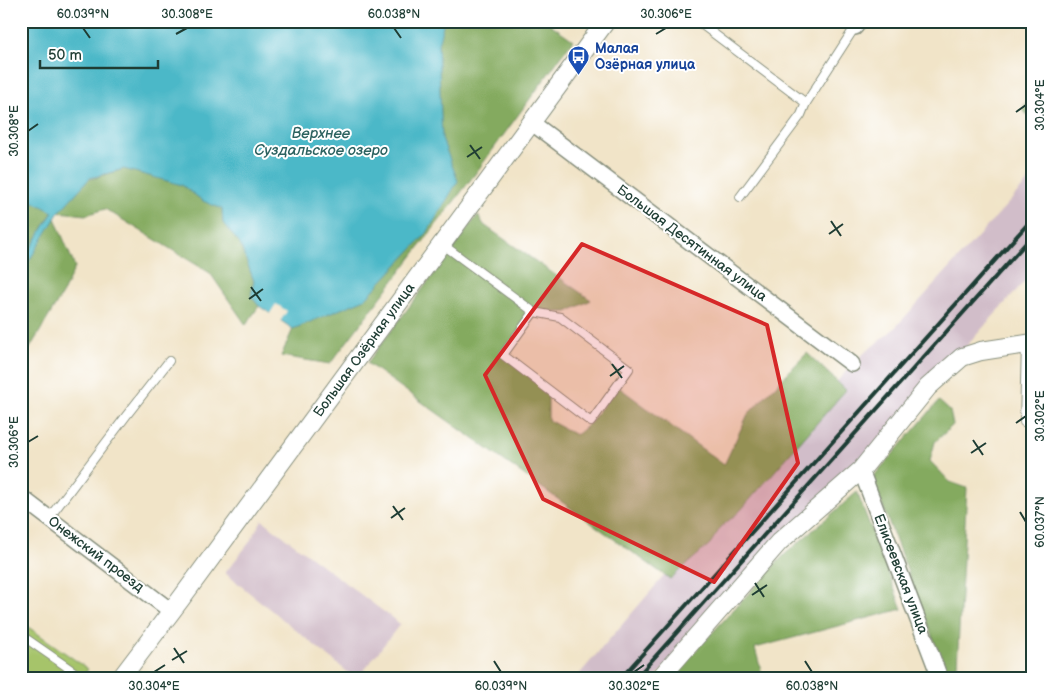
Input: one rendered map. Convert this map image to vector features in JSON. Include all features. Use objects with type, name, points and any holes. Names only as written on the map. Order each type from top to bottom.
[{"type":"street","name":"Большая Озёрная улица","points":[[121,678],[606,21]]},
{"type":"street","name":"Большая Десятинная улица","points":[[531,122],[852,364]]},
{"type":"street","points":[[660,678],[779,542],[861,470],[928,387],[962,357],[981,351],[1030,343]]},
{"type":"street","name":"Елисеевская улица","points":[[861,470],[940,678]]},
{"type":"street","name":"Онежский проезд","points":[[21,497],[171,611]]},
{"type":"lane","points":[[697,21],[806,103]]},
{"type":"lane","points":[[740,197],[801,115],[806,103],[857,24]]},
{"type":"lane","points":[[442,244],[534,312],[560,317],[629,369],[591,422],[503,355],[534,312]]},
{"type":"lane","points":[[1024,422],[1030,343]]},
{"type":"lane","points":[[49,518],[169,361]]},
{"type":"lane","points":[[21,635],[83,678]]},
{"type":"highlighted area","points":[[582,244],[767,325],[798,463],[714,582],[543,499],[485,375]]},
{"type":"shaded area","points":[[1033,176],[1033,272],[859,466],[655,678],[576,678],[782,439],[863,354],[894,329]]},
{"type":"shaded area","points":[[262,520],[400,624],[358,678],[355,678],[225,573],[249,543]]},
{"type":"green space","points":[[444,21],[546,21],[573,40],[475,174],[330,364],[281,356],[293,329],[365,299],[427,233],[457,179],[442,139],[438,44]]},
{"type":"green space","points":[[1033,90],[1033,119],[1022,110]]},
{"type":"green space","points":[[124,169],[182,185],[203,201],[222,209],[223,223],[240,244],[254,281],[251,296],[259,306],[246,325],[210,273],[105,209],[86,215],[59,212],[88,180]]},
{"type":"green space","points":[[21,198],[30,200],[53,211],[21,264]]},
{"type":"green space","points":[[478,215],[484,225],[591,300],[567,312],[534,312],[503,355],[548,389],[548,420],[576,435],[591,422],[617,386],[724,465],[748,414],[807,353],[846,390],[740,511],[721,527],[710,544],[670,579],[367,363]]},
{"type":"green space","points":[[55,218],[75,267],[64,291],[21,363],[21,274]]},
{"type":"green space","points":[[939,401],[950,411],[953,425],[935,442],[930,461],[950,482],[967,488],[957,666],[946,672],[872,478]]},
{"type":"green space","points":[[857,492],[902,609],[755,648],[763,678],[688,678],[676,672],[783,556]]},
{"type":"green space","points":[[21,622],[88,669],[81,678],[21,678]]},
{"type":"water","name":"Верхнее Суздальское озеро","points":[[21,21],[444,21],[438,44],[442,139],[458,181],[427,233],[365,299],[293,329],[259,306],[251,296],[254,281],[240,244],[223,223],[222,209],[203,201],[182,185],[124,169],[90,178],[59,212],[21,274],[21,264],[53,212],[30,200],[21,198]]},
{"type":"pier","points":[[276,304],[287,311],[279,323],[269,315]]},
{"type":"railway","points":[[621,678],[1033,218]]},
{"type":"railway","points":[[636,678],[1033,235]]},
{"type":"place","name":"Малая Озёрная улица","points":[[579,75]]}]
